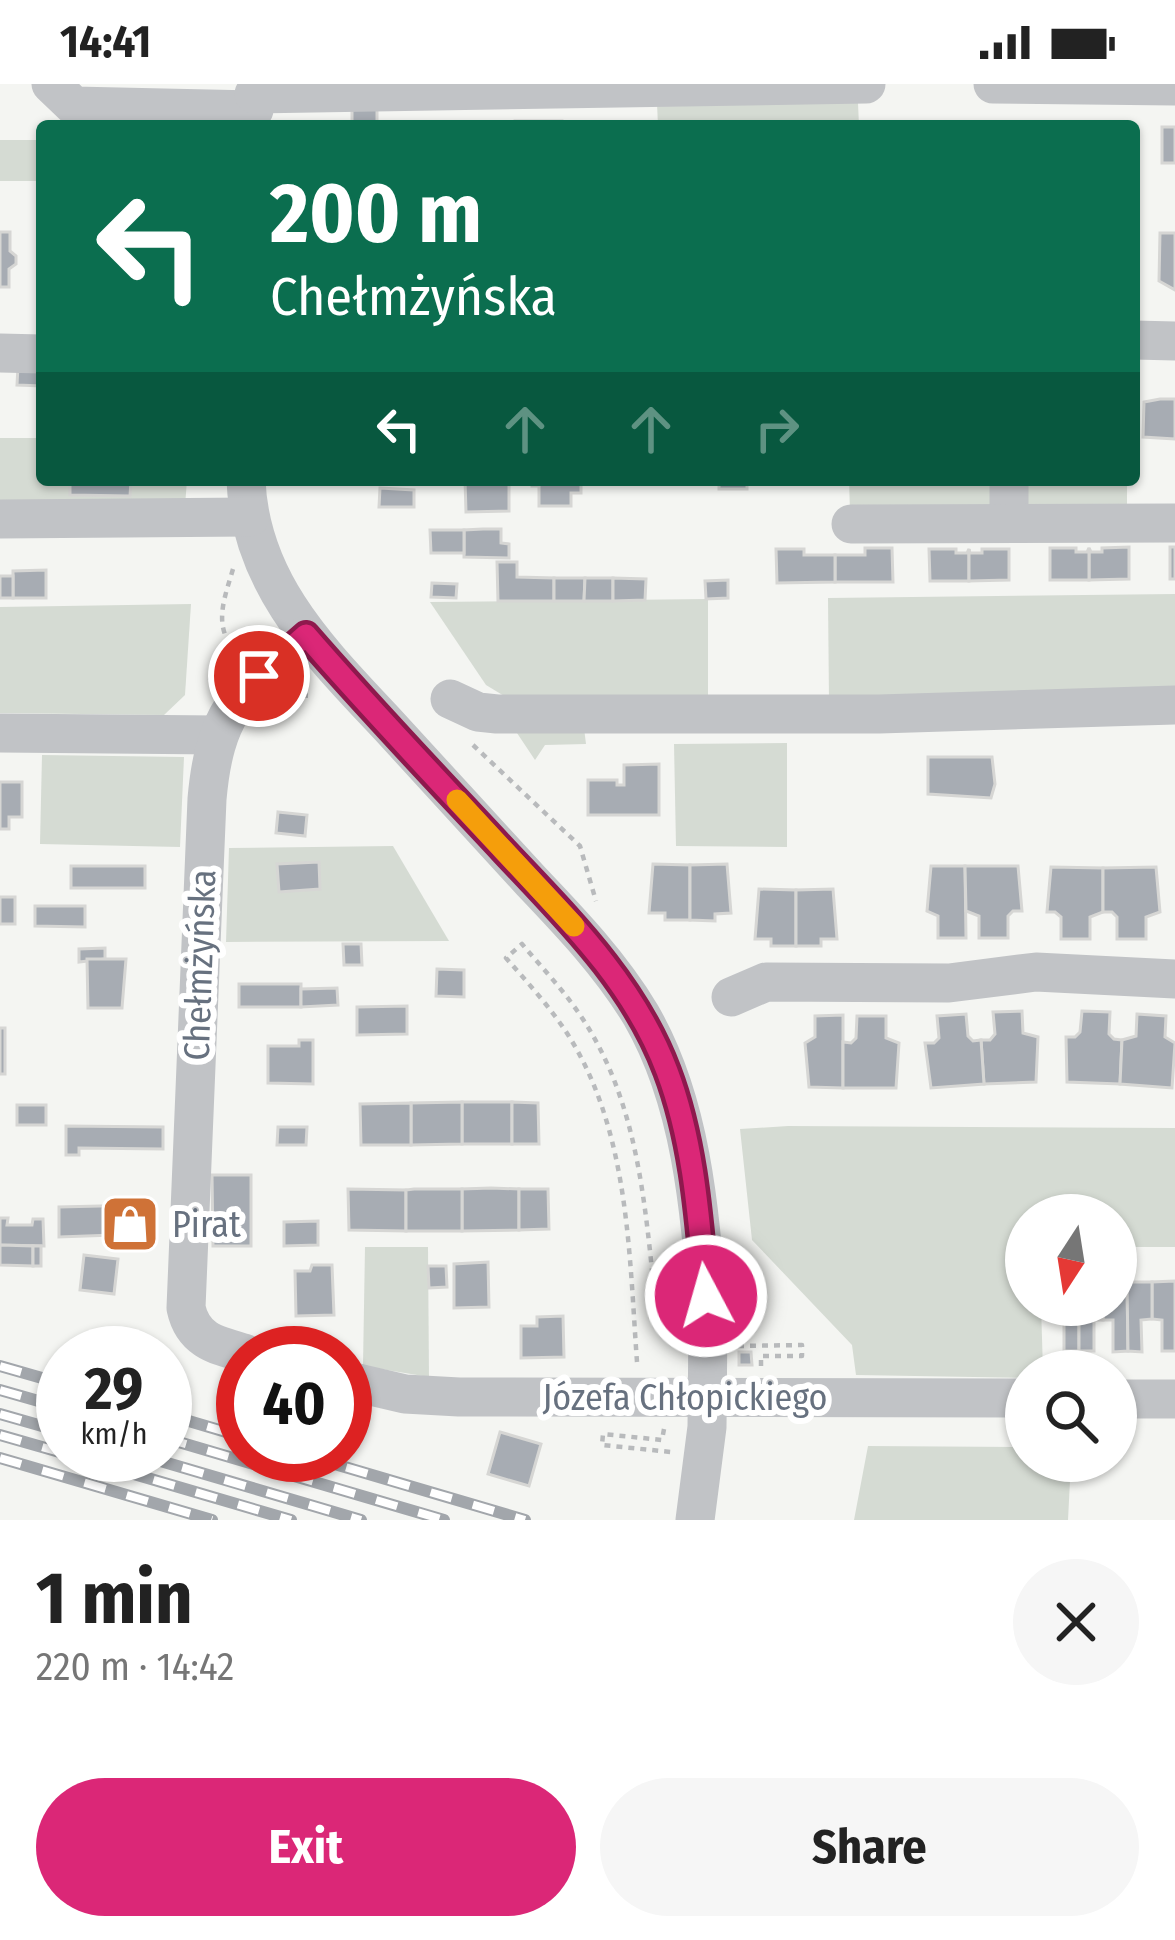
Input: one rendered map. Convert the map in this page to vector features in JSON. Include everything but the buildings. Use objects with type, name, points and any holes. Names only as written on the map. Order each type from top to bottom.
[{"type":"street","points":[[51,84],[74,106],[866,84]]},
{"type":"street","points":[[993,84],[1175,86]]},
{"type":"street","points":[[1140,340],[1175,341]]},
{"type":"street","points":[[0,353],[36,354]]},
{"type":"street","points":[[1009,486],[1009,524]]},
{"type":"street","points":[[0,519],[248,498],[272,584],[306,635],[591,946],[640,1015],[666,1069],[685,1129],[708,1316],[707,1427],[695,1520]]},
{"type":"street","points":[[850,524],[1175,523]]},
{"type":"street","name":"Chełmżyńska","points":[[216,1344],[194,1330],[186,1308],[202,856],[210,764],[218,735],[241,692],[306,635]]},
{"type":"street","points":[[450,699],[478,712],[497,714],[879,713],[1175,705]]},
{"type":"street","points":[[0,733],[218,735]]},
{"type":"street","points":[[731,997],[766,982],[949,983],[1036,972],[1175,979]]},
{"type":"street","name":"Józefa Chłopickiego","points":[[372,1386],[405,1394],[459,1397],[1005,1398]]},
{"type":"street","points":[[1137,1399],[1175,1399]]},
{"type":"path","points":[[234,564],[220,621],[229,645],[245,662]]},
{"type":"path","points":[[211,674],[229,645]]},
{"type":"path","points":[[280,698],[304,694],[325,700]]},
{"type":"path","points":[[637,1357],[624,1213],[608,1121],[568,1035],[506,958],[522,944],[585,1022],[608,1064],[637,1153],[655,1299],[679,1297],[677,1284]]},
{"type":"path","points":[[747,1346],[802,1345],[802,1356],[761,1356],[761,1362]]},
{"type":"path","points":[[659,1429],[664,1429],[662,1440],[603,1435],[602,1445],[665,1451]]},
{"type":"shaded area","points":[[657,103],[858,103],[859,120],[658,120]]},
{"type":"shaded area","points":[[0,140],[36,140],[36,181],[0,181]]},
{"type":"shaded area","points":[[0,438],[36,438],[36,486],[187,486],[185,506],[0,508]]},
{"type":"shaded area","points":[[849,486],[998,486],[999,511],[850,512]]},
{"type":"shaded area","points":[[1019,486],[1127,486],[1127,511],[1019,512]]},
{"type":"shaded area","points":[[1175,594],[1175,699],[829,702],[828,598]]},
{"type":"shaded area","points":[[708,599],[708,703],[516,703],[486,685],[430,602]]},
{"type":"shaded area","points":[[191,604],[185,695],[164,715],[0,713],[0,607]]},
{"type":"shaded area","points":[[511,724],[584,728],[586,744],[545,745],[535,760]]},
{"type":"shaded area","points":[[787,743],[787,847],[676,846],[674,744]]},
{"type":"shaded area","points":[[42,755],[184,757],[180,847],[40,844]]},
{"type":"shaded area","points":[[393,846],[449,941],[226,942],[229,848]]},
{"type":"shaded area","points":[[1175,1128],[1175,1247],[1137,1247],[1137,1194],[1005,1194],[1005,1326],[1042,1326],[1042,1350],[1005,1350],[1005,1378],[856,1375],[852,1345],[752,1240],[740,1129]]},
{"type":"shaded area","points":[[365,1247],[428,1247],[429,1377],[372,1368],[372,1326],[364,1326]]},
{"type":"shaded area","points":[[868,1446],[1005,1447],[1005,1482],[1070,1482],[1068,1520],[854,1520]]},
{"type":"railway","points":[[0,1366],[36,1376]]},
{"type":"railway","points":[[0,1390],[36,1400]]},
{"type":"railway","points":[[0,1414],[36,1424]]},
{"type":"railway","points":[[192,1422],[216,1429]]},
{"type":"railway","points":[[0,1435],[36,1445]]},
{"type":"railway","points":[[192,1446],[444,1520]]},
{"type":"railway","points":[[0,1458],[212,1520]]},
{"type":"railway","points":[[192,1470],[361,1520]]},
{"type":"railway","points":[[372,1475],[525,1520]]},
{"type":"railway","points":[[161,1482],[291,1520]]},
{"type":"slow traffic","points":[[457,800],[574,926]]},
{"type":"place","name":"Pirat","points":[[130,1224]]},
{"type":"route","points":[[259,676],[306,635],[621,984],[659,1052],[680,1111],[691,1161],[706,1296]]}]
